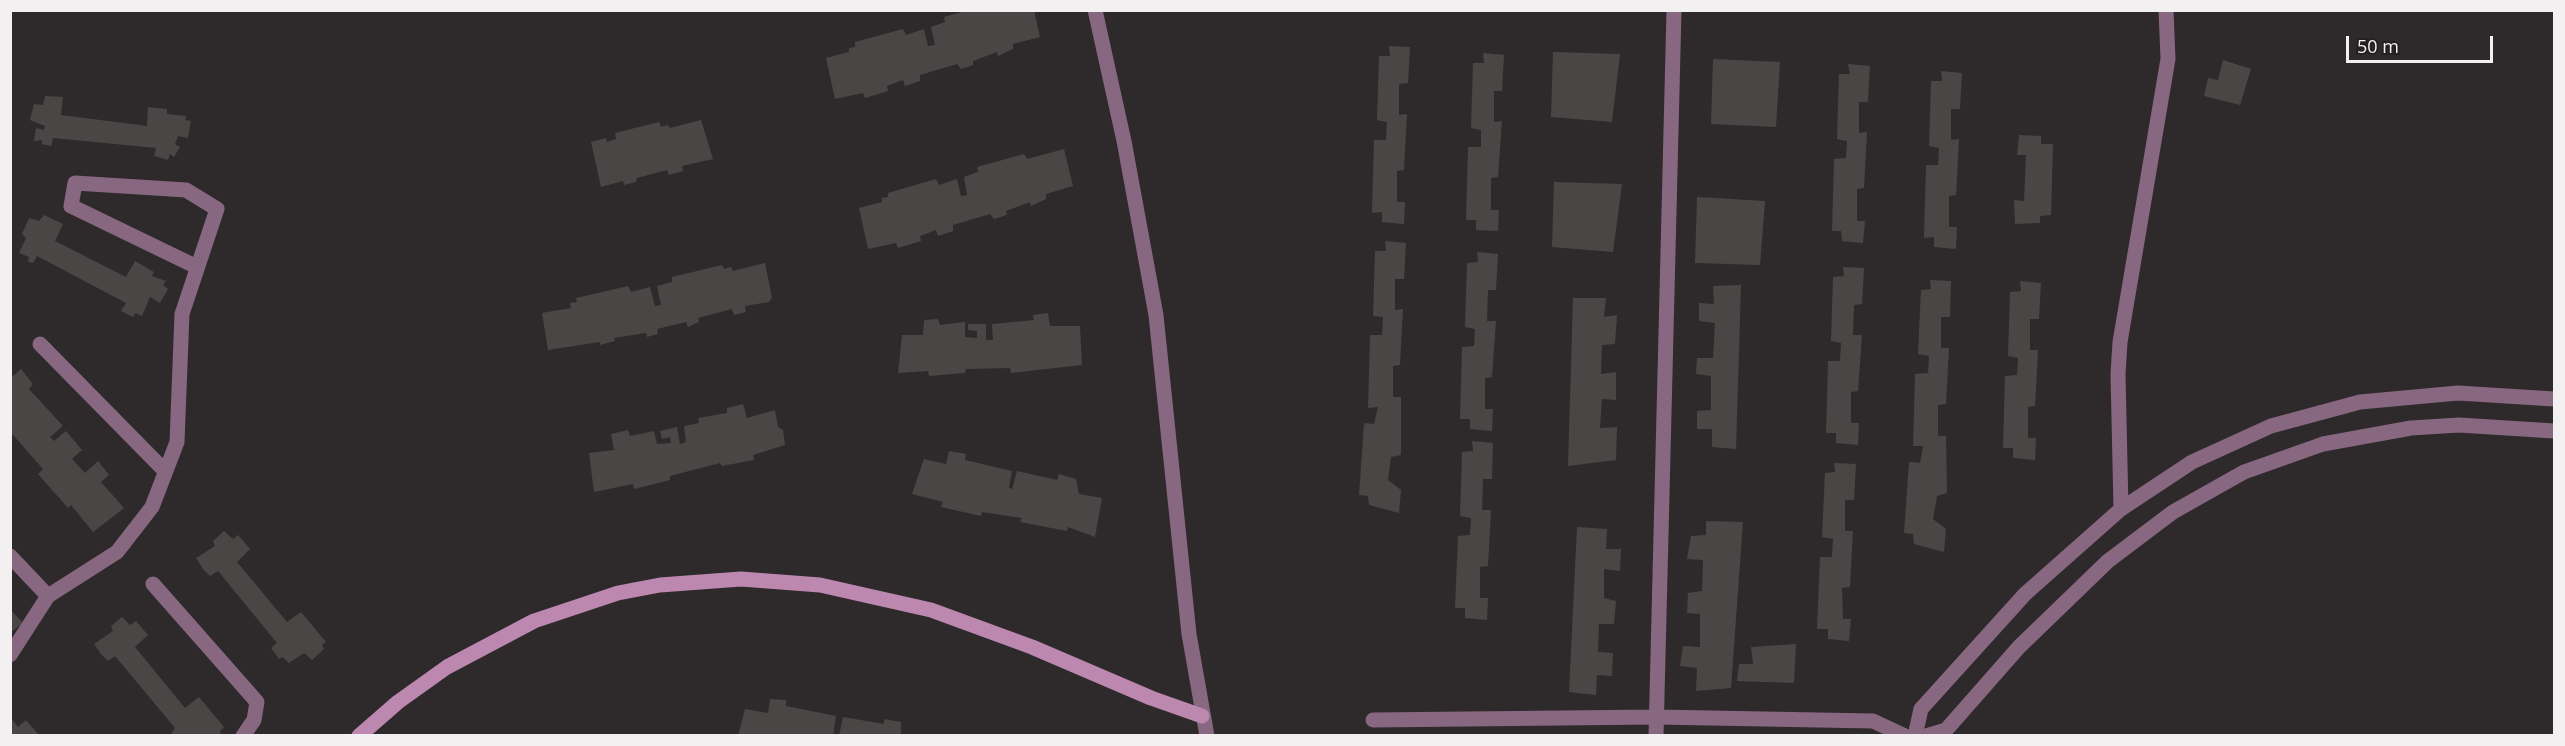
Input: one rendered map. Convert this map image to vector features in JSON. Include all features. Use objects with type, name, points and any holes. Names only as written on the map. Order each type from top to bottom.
[{"type":"street","points":[[1095,10],[1124,141],[1156,315],[1166,390],[1181,569],[1202,716],[1207,735]]},
{"type":"street","points":[[1656,735],[1674,10]]},
{"type":"street","points":[[2121,509],[2118,374],[2121,342],[2168,59],[2166,10]]},
{"type":"street","points":[[10,655],[48,596],[117,552],[152,507],[177,442],[182,314],[217,209],[186,190],[75,183],[71,206],[197,267]]},
{"type":"street","points":[[40,344],[165,471]]},
{"type":"street","points":[[1915,735],[1921,709],[1995,625],[2056,564],[2121,509],[2202,457],[2271,426],[2314,412],[2360,402],[2458,393],[2554,399]]},
{"type":"street","points":[[1926,735],[1946,730],[2019,647],[2108,561],[2173,512],[2244,472],[2323,444],[2411,428],[2459,425],[2554,431]]},
{"type":"street","points":[[10,556],[48,596]]},
{"type":"street","points":[[359,735],[398,702],[447,667],[534,621],[618,593],[660,585],[741,579],[820,585],[931,610],[1032,647],[1151,698],[1202,716]]},
{"type":"street","points":[[153,584],[258,702],[254,720],[243,735]]},
{"type":"street","points":[[1373,720],[1656,717],[1873,721],[1905,735]]},
{"type":"building","points":[[969,10],[1034,10],[1040,37],[1013,44],[1013,49],[998,56],[997,52],[973,61],[973,65],[961,69],[957,64],[920,75],[920,81],[905,86],[903,80],[887,86],[888,91],[865,98],[863,93],[835,99],[826,58],[849,52],[849,48],[855,47],[855,42],[903,29],[906,35],[924,29],[928,46],[935,45],[931,27],[945,22],[944,17]]},
{"type":"building","points":[[1389,46],[1410,47],[1408,83],[1399,84],[1399,115],[1407,114],[1404,170],[1397,171],[1397,202],[1405,202],[1404,224],[1382,222],[1382,212],[1372,213],[1374,140],[1386,140],[1387,122],[1377,120],[1379,56],[1390,56]]},
{"type":"building","points":[[1553,52],[1620,54],[1612,122],[1551,117]]},
{"type":"building","points":[[1483,53],[1504,55],[1502,91],[1494,91],[1494,122],[1502,121],[1498,177],[1491,178],[1491,210],[1499,210],[1498,231],[1476,230],[1476,220],[1466,220],[1468,147],[1481,147],[1481,130],[1471,128],[1473,63],[1484,63]]},
{"type":"building","points":[[1713,59],[1780,62],[1776,127],[1711,124]]},
{"type":"building","points":[[2223,60],[2251,69],[2240,105],[2204,96],[2208,78],[2218,80]]},
{"type":"building","points":[[1848,64],[1870,66],[1868,102],[1859,102],[1859,133],[1867,132],[1864,188],[1857,189],[1857,221],[1865,221],[1863,243],[1842,241],[1841,231],[1832,231],[1834,159],[1846,158],[1847,141],[1837,139],[1839,74],[1850,74]]},
{"type":"building","points":[[1941,71],[1962,73],[1960,109],[1951,109],[1951,140],[1959,139],[1956,195],[1949,196],[1949,227],[1957,227],[1956,249],[1934,247],[1934,237],[1924,238],[1926,165],[1938,165],[1939,148],[1929,146],[1931,81],[1942,81]]},
{"type":"building","points":[[45,96],[63,97],[61,115],[147,126],[148,107],[167,109],[167,114],[186,116],[185,120],[191,121],[188,138],[178,136],[175,144],[180,147],[174,157],[170,154],[168,160],[154,156],[156,148],[53,138],[51,146],[42,144],[42,140],[34,141],[36,128],[44,130],[45,126],[30,120],[34,104],[43,105]]},
{"type":"building","points":[[701,120],[713,159],[682,166],[683,171],[669,175],[667,170],[637,178],[636,182],[624,185],[623,181],[601,187],[591,142],[606,138],[607,142],[616,139],[615,133],[659,122],[661,127],[668,125],[670,128]]},
{"type":"building","points":[[2019,135],[2041,136],[2041,144],[2053,144],[2051,215],[2040,216],[2040,223],[2015,224],[2014,200],[2024,201],[2026,155],[2017,155]]},
{"type":"building","points":[[1064,149],[1073,186],[1046,194],[1046,199],[1031,206],[1030,202],[1006,211],[1007,215],[994,219],[990,214],[953,225],[953,231],[938,236],[936,230],[920,236],[921,241],[898,248],[896,243],[868,249],[859,208],[882,202],[882,198],[888,197],[888,193],[936,179],[939,185],[957,179],[961,196],[967,195],[964,177],[978,172],[977,167],[1024,154],[1027,159]]},
{"type":"building","points":[[1554,182],[1622,184],[1613,252],[1552,247]]},
{"type":"building","points":[[1697,197],[1765,201],[1760,265],[1695,263]]},
{"type":"building","points":[[44,215],[63,224],[55,241],[126,277],[135,261],[154,272],[152,276],[166,281],[163,285],[168,289],[160,303],[150,297],[142,316],[135,313],[133,317],[121,311],[126,303],[37,256],[33,263],[28,262],[29,257],[19,253],[26,238],[22,234],[29,218],[39,221]]},
{"type":"building","points":[[1385,241],[1406,243],[1404,279],[1395,279],[1395,310],[1403,309],[1400,365],[1393,366],[1393,397],[1401,397],[1401,455],[1391,457],[1388,480],[1401,490],[1399,513],[1369,505],[1368,496],[1359,495],[1364,423],[1374,424],[1378,407],[1368,408],[1370,335],[1382,335],[1383,317],[1373,316],[1375,251],[1386,251]]},
{"type":"building","points":[[1477,252],[1498,254],[1496,290],[1488,290],[1487,321],[1496,321],[1492,377],[1485,378],[1485,409],[1493,409],[1492,431],[1470,429],[1470,419],[1460,419],[1462,347],[1474,346],[1475,329],[1465,327],[1467,263],[1478,262]]},
{"type":"building","points":[[765,263],[772,298],[769,302],[745,306],[746,312],[734,315],[732,309],[698,318],[699,322],[688,327],[686,322],[657,329],[658,334],[647,337],[646,333],[614,338],[615,341],[600,345],[600,342],[548,350],[542,313],[571,308],[570,303],[577,302],[576,298],[628,286],[631,292],[650,287],[655,306],[661,305],[657,286],[672,282],[672,277],[722,265],[724,269],[731,267],[733,271]]},
{"type":"building","points":[[1843,267],[1864,268],[1862,304],[1854,305],[1853,335],[1862,335],[1858,391],[1851,392],[1851,423],[1859,423],[1858,445],[1836,443],[1836,433],[1826,433],[1828,361],[1840,361],[1841,343],[1831,341],[1833,277],[1844,276]]},
{"type":"building","points":[[1930,280],[1951,281],[1950,317],[1941,317],[1941,348],[1949,348],[1946,404],[1938,405],[1938,436],[1946,436],[1947,493],[1937,496],[1933,519],[1946,529],[1944,552],[1914,544],[1913,534],[1904,533],[1909,462],[1920,463],[1923,446],[1913,446],[1915,374],[1928,373],[1929,356],[1918,354],[1921,290],[1931,289]]},
{"type":"building","points":[[2020,281],[2041,283],[2039,319],[2030,319],[2030,350],[2038,350],[2035,406],[2028,407],[2028,438],[2036,438],[2035,460],[2013,458],[2013,448],[2003,448],[2005,376],[2017,375],[2018,358],[2008,356],[2010,292],[2021,291]]},
{"type":"building","points":[[1741,285],[1736,449],[1712,447],[1712,429],[1697,429],[1697,411],[1711,410],[1711,376],[1696,374],[1697,358],[1713,358],[1715,323],[1699,321],[1699,303],[1714,304],[1713,286]]},
{"type":"building","points":[[1573,298],[1606,298],[1604,317],[1617,315],[1615,344],[1602,345],[1601,374],[1616,372],[1616,400],[1602,399],[1600,428],[1617,427],[1616,460],[1568,466]]},
{"type":"building","points":[[1048,313],[1050,326],[1080,326],[1082,365],[1011,373],[1010,368],[966,369],[965,373],[929,376],[928,371],[898,373],[902,335],[923,335],[924,320],[938,319],[940,325],[965,322],[965,337],[977,338],[977,331],[968,330],[968,324],[986,324],[986,340],[993,340],[992,324],[1034,320],[1033,315]]},
{"type":"building","points":[[21,369],[33,384],[29,389],[63,426],[50,437],[54,441],[66,431],[82,450],[72,459],[85,473],[98,461],[109,475],[101,482],[124,508],[93,532],[71,505],[68,508],[38,474],[43,469],[13,435],[10,437],[10,373],[13,376]]},
{"type":"building","points":[[743,404],[747,418],[775,410],[778,427],[783,430],[785,445],[753,455],[754,460],[722,466],[720,463],[670,476],[670,480],[634,489],[633,484],[594,492],[589,453],[614,450],[611,434],[628,430],[630,436],[654,431],[657,444],[671,443],[670,437],[662,439],[660,431],[677,427],[680,444],[686,442],[684,426],[699,423],[698,418],[727,413],[727,408]]},
{"type":"building","points":[[1472,441],[1493,443],[1492,479],[1483,479],[1482,510],[1491,510],[1488,566],[1480,567],[1480,598],[1488,598],[1487,620],[1465,618],[1465,608],[1455,608],[1458,536],[1470,535],[1471,518],[1460,516],[1462,452],[1473,451]]},
{"type":"building","points":[[949,451],[966,454],[965,460],[1012,471],[1009,488],[1012,489],[1017,471],[1057,480],[1059,474],[1076,479],[1079,494],[1102,498],[1095,537],[1068,527],[1067,531],[1020,522],[1022,518],[982,512],[981,516],[941,507],[943,502],[912,494],[924,459],[946,464]]},
{"type":"building","points":[[1834,463],[1856,464],[1854,500],[1845,500],[1845,531],[1853,531],[1850,587],[1842,588],[1843,619],[1851,619],[1849,641],[1828,639],[1828,629],[1817,629],[1820,557],[1832,557],[1833,539],[1822,537],[1825,473],[1835,472]]},
{"type":"building","points":[[1706,521],[1743,522],[1731,688],[1696,691],[1697,668],[1680,666],[1683,646],[1700,647],[1700,614],[1687,613],[1688,593],[1702,591],[1703,560],[1687,559],[1691,536],[1706,535]]},
{"type":"building","points":[[1577,527],[1607,529],[1606,549],[1621,549],[1620,571],[1604,569],[1604,598],[1616,601],[1614,624],[1599,624],[1598,652],[1613,653],[1612,676],[1597,675],[1596,695],[1569,692]]},
{"type":"building","points":[[224,531],[233,539],[238,535],[250,549],[237,562],[287,622],[301,612],[326,642],[322,645],[324,649],[312,660],[304,653],[289,663],[282,657],[279,659],[271,648],[277,643],[218,571],[210,576],[203,569],[196,558],[215,546],[213,541]]},
{"type":"building","points":[[10,609],[23,623],[10,633]]},
{"type":"building","points":[[122,617],[130,625],[136,621],[148,635],[135,647],[185,708],[199,697],[224,727],[220,731],[221,736],[170,736],[175,728],[115,656],[108,661],[101,654],[94,644],[113,631],[111,626]]},
{"type":"building","points":[[1796,644],[1794,683],[1737,681],[1739,664],[1753,664],[1751,647]]},
{"type":"building","points":[[770,699],[786,700],[786,706],[836,716],[833,736],[738,736],[745,709],[768,713]]},
{"type":"building","points":[[10,717],[18,727],[26,720],[40,736],[10,736]]},
{"type":"building","points":[[843,717],[884,724],[884,719],[901,722],[901,734],[905,736],[839,736]]}]
